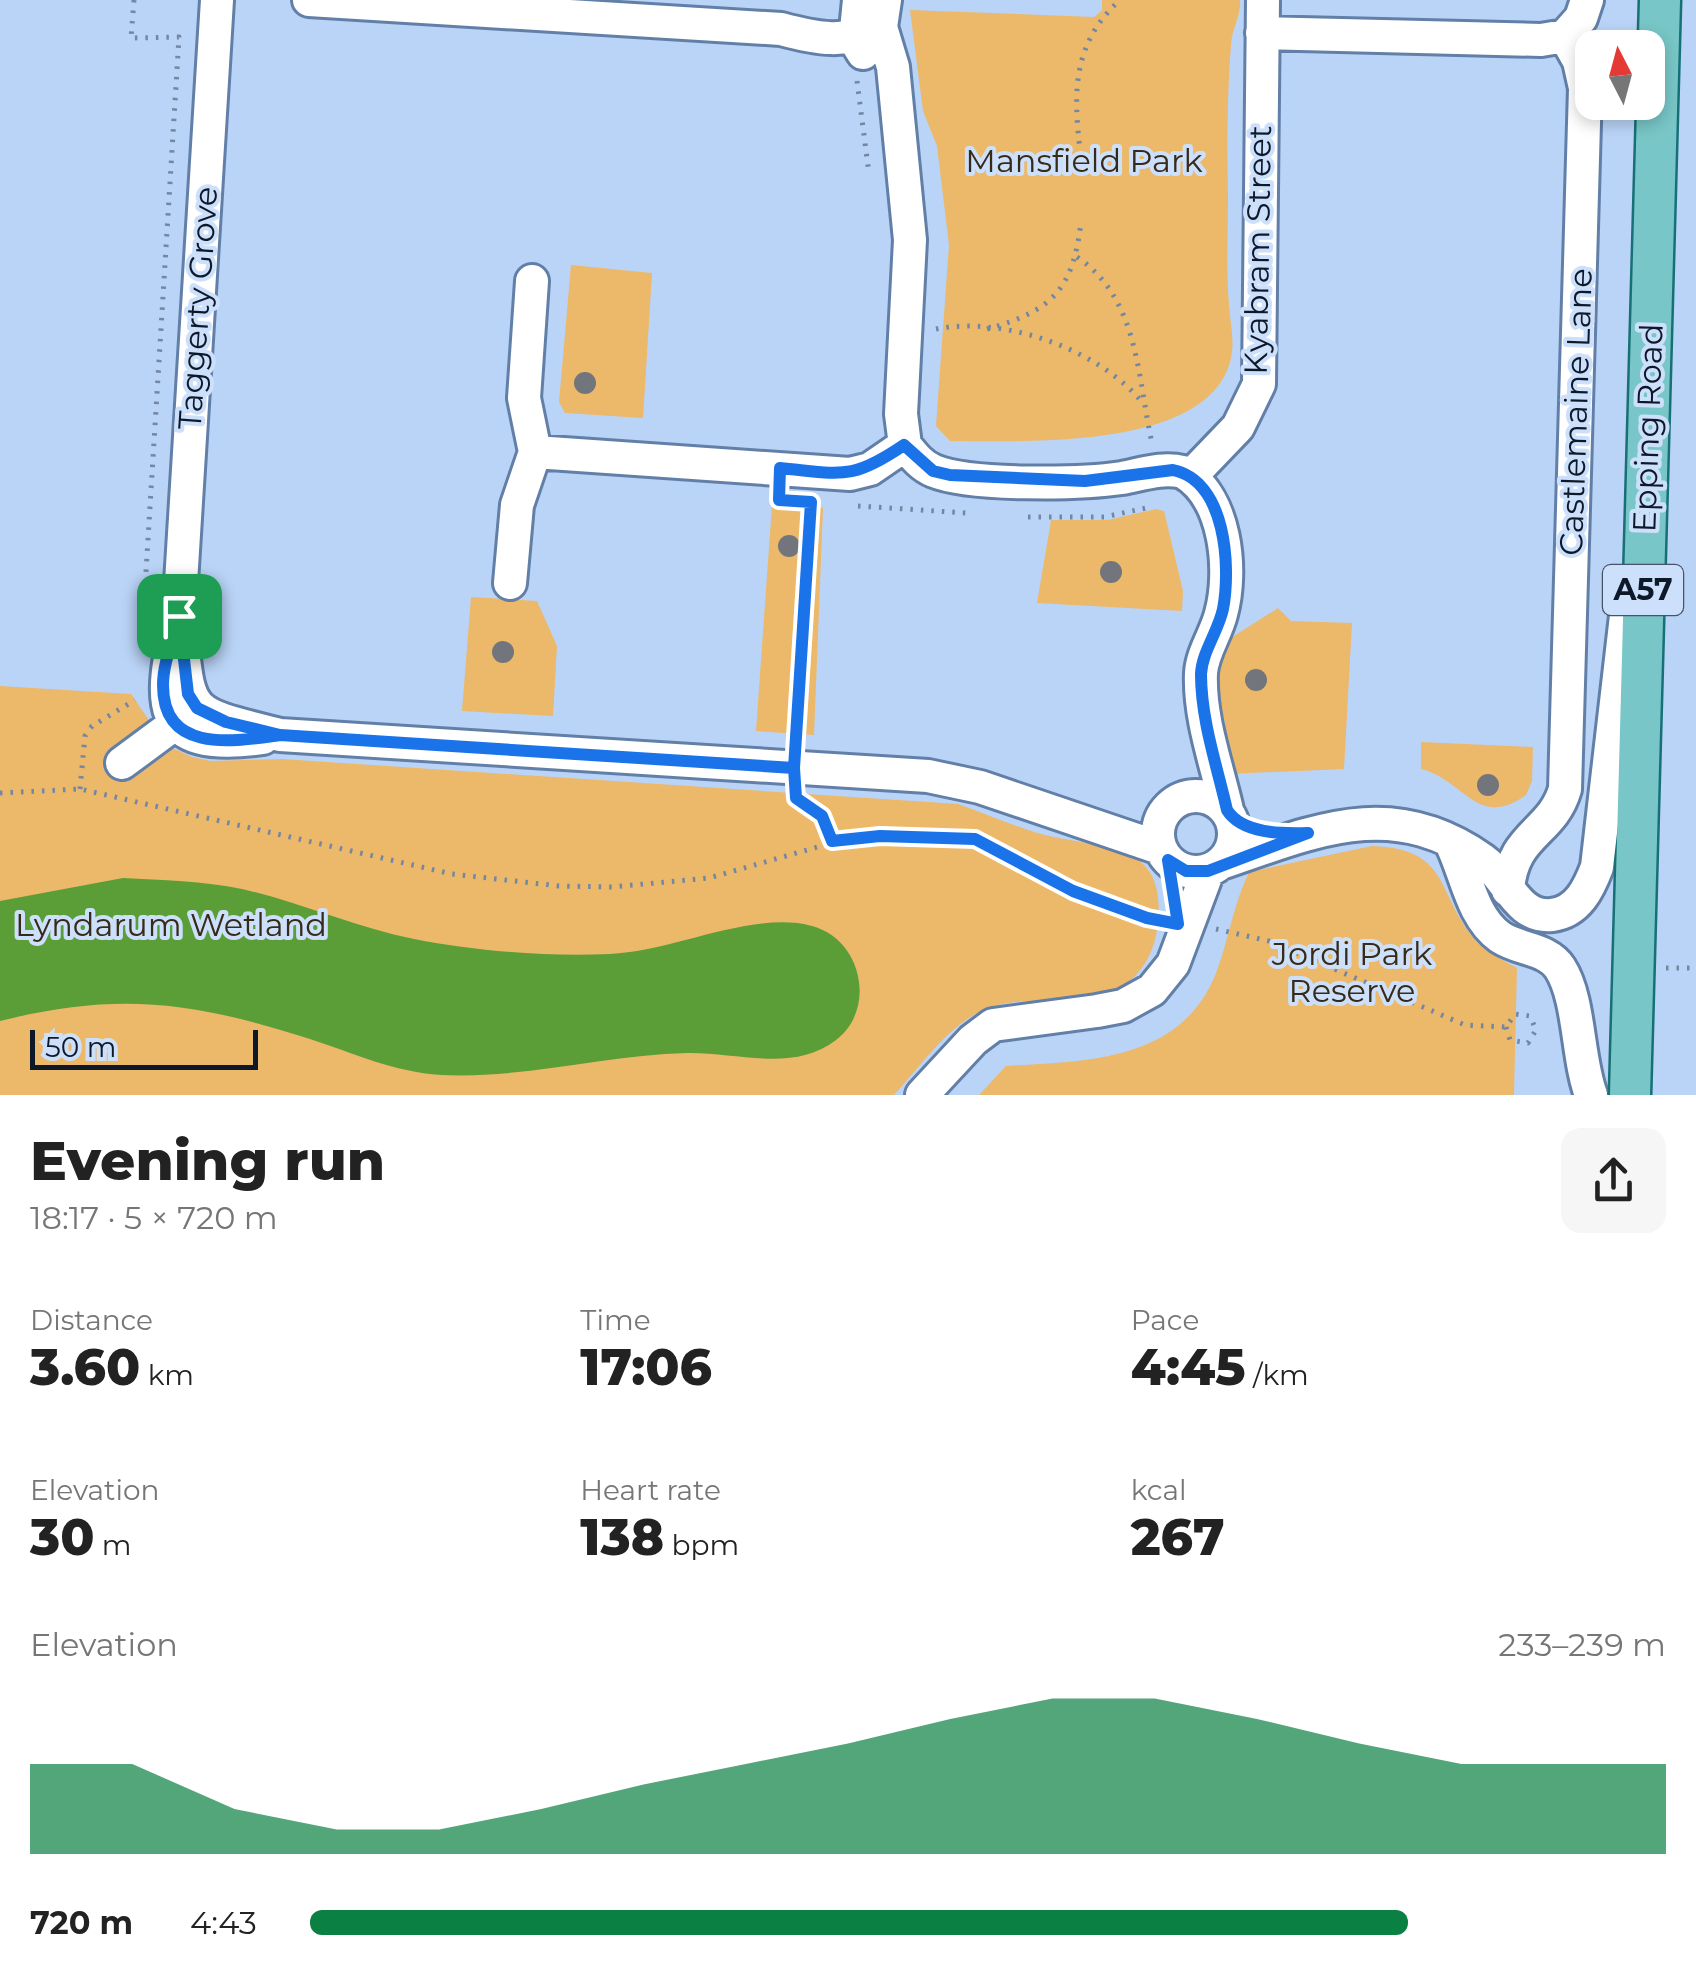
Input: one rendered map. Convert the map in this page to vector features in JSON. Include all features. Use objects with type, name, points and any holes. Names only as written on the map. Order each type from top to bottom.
[{"type":"main road","name":"Epping Road","points":[[1630,1095],[1660,0]]},
{"type":"street","name":"Taggerty Grove","points":[[187,714],[163,687],[179,616],[217,0]]},
{"type":"street","points":[[309,0],[781,29],[867,17],[894,66],[893,92],[910,240],[901,414],[904,445],[933,471],[950,475],[1085,481],[1173,470],[1191,476],[1210,501],[1225,559],[1223,609],[1201,669],[1203,748],[1192,779],[1158,827],[1181,928]]},
{"type":"street","name":"Kyabram Street","points":[[1191,476],[1238,426],[1259,384],[1264,0]]},
{"type":"street","points":[[1262,33],[1541,40],[1565,36],[1582,18],[1587,0]]},
{"type":"street","name":"Castlemaine Lane","points":[[1508,890],[1510,864],[1538,826],[1554,814],[1565,789],[1585,88],[1578,61],[1565,36]]},
{"type":"street","points":[[510,583],[516,505],[534,452],[524,398],[532,281]]},
{"type":"street","points":[[534,452],[850,474],[870,469],[904,445]]},
{"type":"street","points":[[1078,819],[1148,814],[1208,797],[1230,815],[1279,834],[1379,821],[1416,826],[1486,862],[1531,912],[1553,915],[1581,899],[1597,867],[1647,450]]},
{"type":"street","points":[[122,763],[187,714],[208,742],[280,735],[958,780],[1078,819],[1164,854],[1186,871],[1214,867],[1308,833]]},
{"type":"street","points":[[922,1095],[973,1040],[993,1026],[1123,1006],[1152,990],[1173,964],[1181,928],[1214,867],[1234,843],[1205,716]]},
{"type":"street","points":[[1451,843],[1486,840],[1538,826]]},
{"type":"street","points":[[1451,843],[1485,923],[1501,938],[1545,954],[1560,967],[1591,1095]]},
{"type":"path","points":[[134,0],[132,38],[179,37],[142,634]]},
{"type":"path","points":[[1082,175],[1076,113],[1081,58],[1098,20],[1120,0]]},
{"type":"path","points":[[850,74],[858,82],[871,190]]},
{"type":"path","points":[[982,330],[1016,321],[1047,305],[1072,268],[1082,222]]},
{"type":"path","points":[[935,346],[936,328],[982,330],[1052,341],[1076,351],[1127,384],[1144,404]]},
{"type":"path","points":[[780,468],[779,500],[811,502],[794,768],[796,798],[822,816],[832,841]]},
{"type":"path","points":[[80,789],[85,736],[92,726],[132,705],[138,694]]},
{"type":"path","points":[[0,793],[80,789],[505,883],[612,887],[693,880],[740,871],[832,841],[880,836],[975,839],[1073,891],[1147,918],[1181,928],[1269,942],[1465,1025],[1506,1027]]},
{"type":"path","points":[[1515,1014],[1530,1016],[1536,1030],[1528,1043],[1510,1040],[1506,1027],[1515,1014]]},
{"type":"green space","name":"Mansfield Park","points":[[1102,0],[1240,0],[1231,44],[1228,102],[1231,358],[1216,388],[1189,410],[1153,425],[1066,439],[950,441],[936,426],[949,245],[937,146],[923,111],[910,10],[1094,17],[1102,10]]},
{"type":"green space","points":[[571,265],[652,273],[643,418],[565,413],[559,402]]},
{"type":"green space","points":[[772,505],[823,508],[814,735],[756,731]]},
{"type":"green space","points":[[1156,509],[1164,511],[1183,591],[1182,611],[1037,603],[1051,520],[1108,520]]},
{"type":"green space","points":[[471,597],[537,601],[557,646],[553,716],[462,711]]},
{"type":"green space","points":[[1278,608],[1291,621],[1352,623],[1344,769],[1227,774],[1225,723],[1213,672],[1226,641]]},
{"type":"green space","name":"Lyndarum Wetland","points":[[0,686],[131,694],[166,745],[211,761],[282,759],[958,804],[1034,832],[1129,855],[1144,865],[1154,879],[1157,929],[1149,956],[1124,985],[1084,999],[1014,1002],[981,1011],[945,1038],[894,1095],[0,1095]]},
{"type":"green space","points":[[1421,742],[1533,747],[1532,781],[1526,795],[1509,804],[1483,805],[1421,769]]},
{"type":"green space","name":"Jordi Park Reserve","points":[[1372,846],[1397,849],[1428,864],[1476,941],[1517,968],[1514,1095],[979,1095],[1006,1066],[1099,1058],[1156,1040],[1180,1024],[1200,1002],[1216,973],[1249,872]]},
{"type":"shaded area","points":[[123,878],[242,889],[392,934],[512,952],[634,952],[764,923],[812,926],[843,945],[858,976],[860,994],[849,1027],[820,1050],[802,1056],[687,1053],[472,1075],[407,1070],[268,1026],[193,1009],[120,1004],[83,1006],[0,1021],[0,901]]},
{"type":"route","points":[[179,616],[163,687],[177,721],[193,736],[208,742],[280,735],[794,768],[811,502],[779,500],[780,468],[850,474],[870,469],[904,445],[933,471],[950,475],[1045,482],[1122,478],[1158,470],[1184,472],[1202,487],[1210,501],[1218,518],[1225,559],[1223,609],[1201,669],[1205,716],[1227,810],[1232,819],[1260,829],[1279,834],[1308,833],[1208,871],[1186,871],[1168,860],[1178,924],[1147,918],[1073,891],[975,839],[856,836],[832,841],[822,816],[796,798],[794,768],[538,752],[280,735],[226,722],[197,708],[188,694],[179,616]]}]
